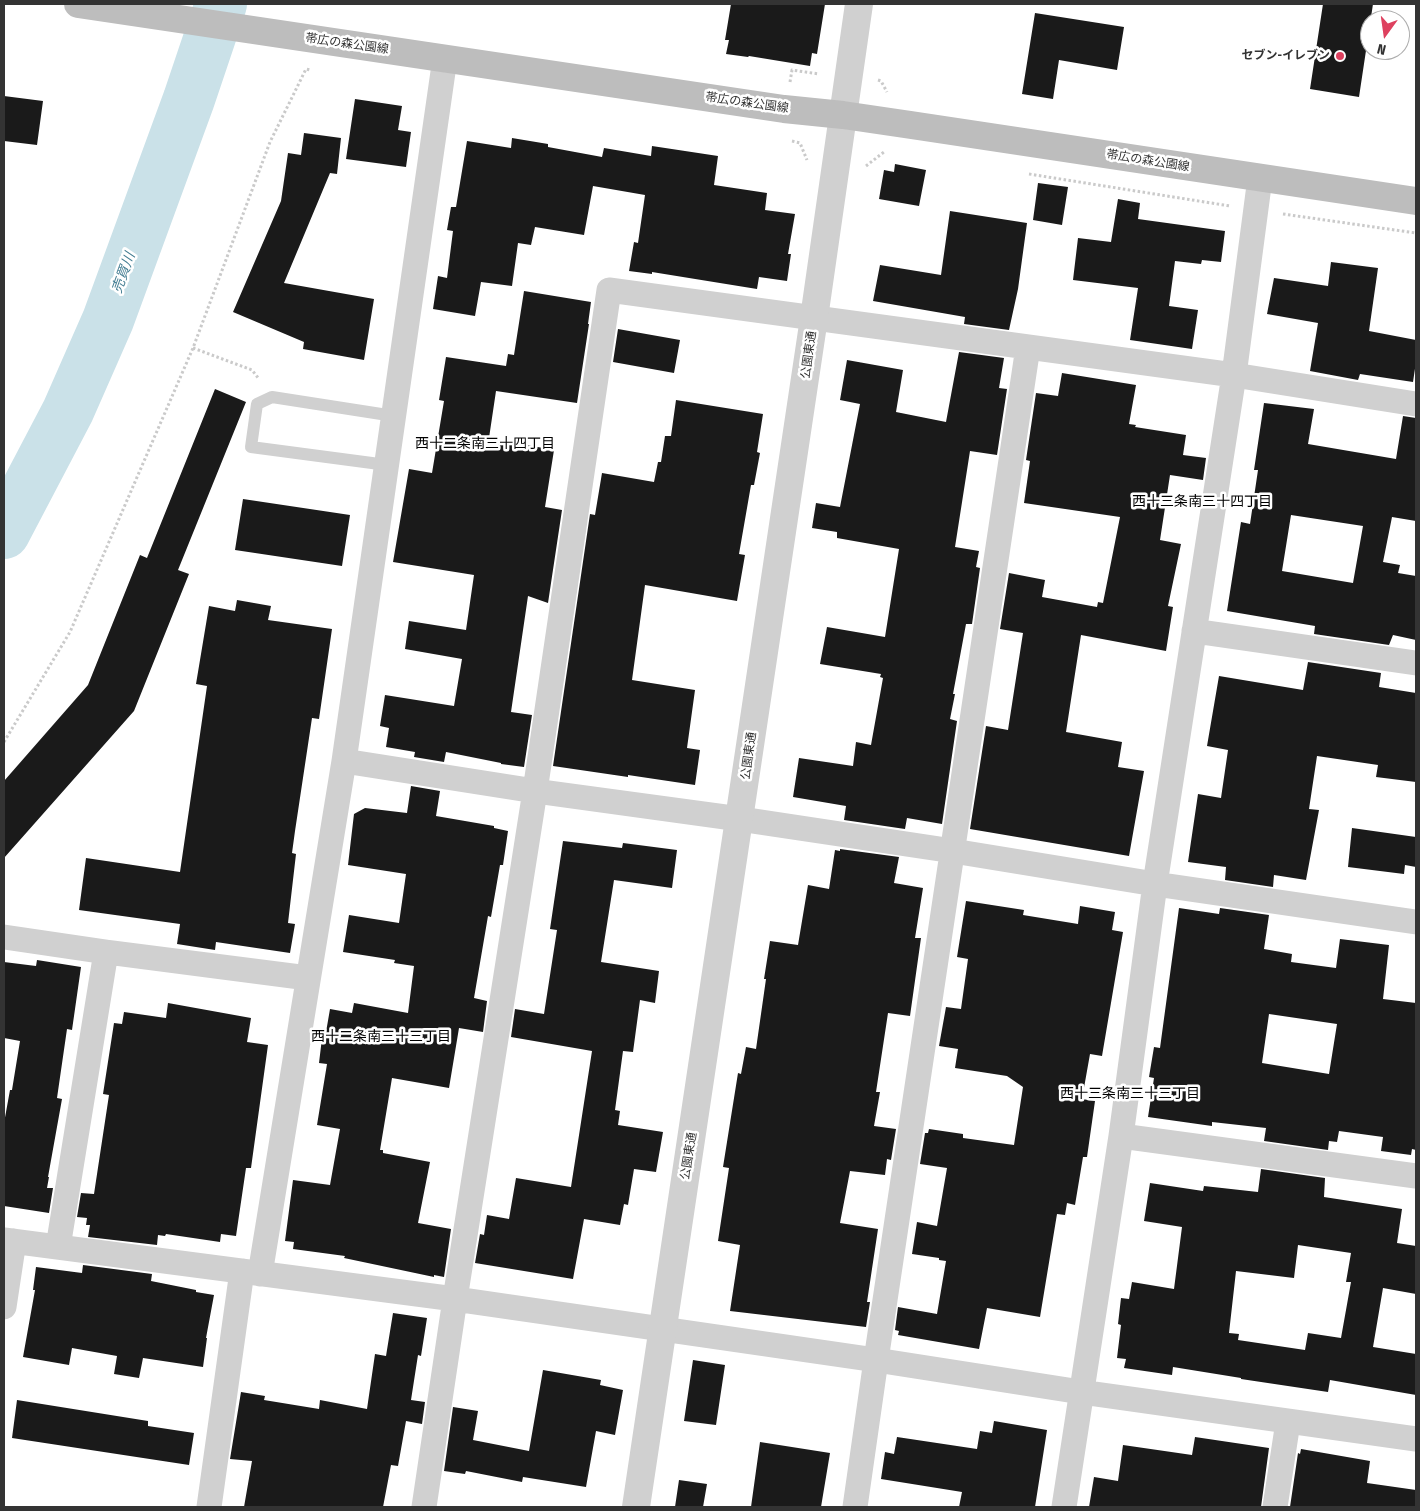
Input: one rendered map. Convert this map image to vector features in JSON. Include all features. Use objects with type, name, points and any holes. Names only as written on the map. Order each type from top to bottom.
[{"type":"main road","name":"帯広の森公園線","points":[[78,4],[784,109],[843,115],[1416,201]]},
{"type":"street","name":"公園東通","points":[[636,1507],[740,819],[859,4]]},
{"type":"street","points":[[209,1507],[251,1272],[308,978],[344,761],[445,58]]},
{"type":"street","points":[[1064,1507],[1121,1136],[1155,884],[1234,376],[1260,178]]},
{"type":"street","points":[[424,1507],[535,791],[609,290],[1234,376],[1416,404]]},
{"type":"street","points":[[855,1507],[1028,347]]},
{"type":"street","points":[[1194,631],[1416,663]]},
{"type":"street","points":[[344,761],[1416,922]]},
{"type":"street","points":[[4,937],[308,978]]},
{"type":"street","points":[[58,1247],[106,952]]},
{"type":"street","points":[[1121,1136],[1416,1176]]},
{"type":"street","points":[[4,1307],[9,1240],[455,1299],[876,1360],[1081,1392],[1416,1439]]},
{"type":"street","points":[[1275,1507],[1288,1422]]},
{"type":"lane","points":[[386,465],[251,447],[257,404],[272,397],[394,416]]},
{"type":"path","points":[[4,742],[70,632],[193,348],[270,142],[306,69],[316,71]]},
{"type":"path","points":[[1024,174],[1416,233]]},
{"type":"path","points":[[193,348],[252,370],[272,397]]},
{"type":"building","points":[[731,4],[825,4],[817,54],[812,53],[810,66],[726,54],[729,40],[725,40]]},
{"type":"building","name":"セブン-イレブン","points":[[1323,4],[1373,4],[1372,10],[1360,10],[1360,60],[1365,60],[1359,97],[1310,89]]},
{"type":"building","points":[[1035,13],[1124,27],[1117,70],[1059,60],[1053,99],[1022,94]]},
{"type":"building","points":[[4,96],[43,101],[37,145],[4,141]]},
{"type":"building","points":[[355,99],[402,106],[398,130],[411,132],[406,167],[346,159]]},
{"type":"building","points":[[304,133],[341,138],[337,174],[330,173],[284,283],[374,299],[364,360],[303,349],[304,342],[233,312],[281,201],[288,153],[301,155]]},
{"type":"building","points":[[512,138],[548,144],[548,147],[602,157],[604,148],[651,156],[652,146],[718,156],[714,185],[767,193],[765,210],[795,214],[788,254],[791,254],[787,281],[759,277],[757,289],[652,272],[652,274],[629,271],[634,242],[638,243],[645,195],[593,186],[584,235],[535,227],[531,245],[518,243],[512,286],[481,282],[475,316],[433,309],[438,276],[447,278],[453,231],[447,230],[451,207],[456,207],[467,141],[511,148]]},
{"type":"building","points":[[895,164],[926,170],[919,206],[879,199],[884,170],[894,172]]},
{"type":"building","points":[[1038,183],[1068,187],[1062,225],[1033,220]]},
{"type":"building","points":[[1118,199],[1140,203],[1138,219],[1225,231],[1221,262],[1202,260],[1201,264],[1175,261],[1169,306],[1198,310],[1192,349],[1130,340],[1138,288],[1073,280],[1078,238],[1111,242]]},
{"type":"building","points":[[950,211],[1027,223],[1018,289],[1009,330],[964,324],[965,317],[873,301],[880,265],[941,275]]},
{"type":"building","points":[[1331,262],[1378,268],[1369,331],[1416,340],[1416,362],[1413,382],[1360,374],[1358,380],[1310,371],[1318,323],[1267,314],[1274,278],[1328,286]]},
{"type":"building","points":[[524,291],[591,302],[577,403],[496,391],[489,438],[554,450],[545,507],[562,510],[548,603],[528,596],[511,712],[532,715],[524,767],[446,752],[444,762],[414,757],[415,752],[386,747],[389,728],[380,726],[385,695],[454,706],[462,659],[405,649],[409,621],[466,630],[474,575],[393,562],[409,469],[432,473],[444,401],[439,400],[446,357],[506,366],[508,354],[514,355]]},
{"type":"building","points":[[618,329],[680,340],[674,373],[613,362]]},
{"type":"building","points":[[959,352],[1004,358],[999,388],[1007,389],[997,455],[970,451],[955,547],[979,551],[976,567],[980,568],[972,624],[966,624],[953,694],[955,694],[950,719],[957,721],[942,824],[907,818],[905,829],[844,820],[846,806],[793,797],[799,758],[853,766],[856,742],[871,745],[883,678],[880,677],[881,674],[820,664],[827,627],[885,637],[899,549],[837,538],[837,532],[812,528],[816,503],[840,507],[860,404],[840,400],[847,360],[903,370],[896,412],[946,422]]},
{"type":"building","points":[[1062,373],[1136,385],[1129,424],[1136,425],[1135,427],[1186,435],[1183,455],[1206,458],[1203,480],[1170,475],[1160,540],[1181,544],[1168,606],[1173,607],[1166,651],[1081,635],[1066,732],[1122,742],[1118,767],[1144,771],[1129,856],[970,829],[986,726],[1008,730],[1023,633],[1000,629],[1009,573],[1045,580],[1042,597],[1097,607],[1098,602],[1103,603],[1120,517],[1024,503],[1030,461],[1026,460],[1036,393],[1058,396]]},
{"type":"building","points":[[215,389],[246,402],[178,570],[189,574],[134,711],[4,858],[4,781],[88,685],[140,555],[147,558]]},
{"type":"building","points":[[676,400],[763,414],[757,452],[760,453],[754,485],[751,485],[739,554],[745,555],[737,601],[645,585],[632,680],[695,690],[687,748],[700,750],[695,785],[553,766],[590,514],[595,515],[602,473],[654,482],[658,462],[661,462],[665,436],[671,436]]},
{"type":"building","points":[[1264,403],[1314,409],[1308,444],[1396,459],[1403,416],[1416,418],[1416,521],[1392,517],[1383,562],[1400,565],[1398,573],[1416,576],[1416,640],[1393,635],[1389,645],[1314,634],[1315,626],[1227,611],[1241,522],[1250,524],[1258,470],[1254,470]],"holes":[[[1291,515],[1363,526],[1353,583],[1282,571]]]},
{"type":"building","points":[[243,499],[350,515],[342,566],[235,550]]},
{"type":"building","points":[[237,600],[271,606],[268,620],[332,629],[319,719],[312,718],[292,853],[296,854],[288,923],[295,924],[290,953],[216,942],[215,950],[177,944],[180,924],[79,910],[86,858],[180,872],[207,686],[196,684],[209,606],[235,611]]},
{"type":"building","points":[[1308,662],[1381,673],[1379,687],[1416,693],[1416,782],[1376,777],[1378,765],[1317,756],[1309,809],[1319,810],[1306,880],[1274,875],[1273,887],[1225,880],[1226,867],[1188,862],[1198,794],[1221,798],[1228,750],[1207,746],[1219,676],[1303,690]]},
{"type":"building","points":[[411,786],[440,791],[436,816],[494,826],[494,828],[508,831],[503,865],[500,865],[491,917],[488,916],[474,998],[487,1001],[483,1032],[459,1028],[449,1088],[392,1078],[380,1150],[383,1150],[383,1153],[430,1162],[418,1223],[451,1229],[444,1277],[434,1275],[434,1277],[344,1258],[345,1256],[293,1249],[294,1242],[285,1241],[293,1180],[330,1185],[340,1129],[317,1125],[327,1064],[319,1063],[322,1038],[325,1038],[330,1009],[352,1013],[354,1003],[408,1013],[414,966],[394,963],[395,960],[343,952],[349,915],[399,923],[406,874],[348,865],[354,814],[365,808],[407,813]]},
{"type":"building","points":[[1352,828],[1416,837],[1416,867],[1405,865],[1404,874],[1348,867]]},
{"type":"building","points":[[563,841],[622,848],[623,843],[677,850],[672,888],[614,880],[601,962],[659,971],[655,1003],[640,1000],[633,1052],[623,1051],[615,1110],[620,1111],[618,1125],[663,1132],[656,1172],[634,1169],[628,1205],[624,1204],[620,1225],[584,1219],[573,1279],[475,1263],[480,1234],[484,1235],[487,1215],[509,1219],[516,1178],[571,1187],[592,1051],[511,1037],[515,1009],[544,1014],[557,930],[550,929]]},
{"type":"building","points":[[840,849],[899,857],[894,883],[923,888],[915,938],[921,938],[910,1016],[888,1013],[876,1092],[880,1092],[874,1126],[896,1129],[891,1160],[887,1159],[885,1175],[850,1171],[840,1223],[878,1229],[867,1302],[870,1302],[866,1327],[730,1311],[740,1245],[718,1241],[729,1168],[723,1167],[738,1073],[741,1074],[746,1047],[756,1049],[770,941],[798,945],[808,885],[829,889],[835,850],[840,851]]},
{"type":"building","points":[[966,901],[1024,910],[1023,915],[1078,924],[1080,906],[1115,912],[1112,930],[1123,932],[1102,1056],[1090,1054],[1082,1099],[1095,1101],[1087,1157],[1083,1157],[1075,1205],[1067,1203],[1065,1215],[1057,1214],[1040,1317],[987,1308],[979,1349],[898,1335],[899,1331],[895,1330],[898,1307],[937,1314],[946,1261],[939,1260],[939,1258],[912,1254],[917,1222],[937,1226],[947,1168],[920,1164],[925,1133],[928,1133],[929,1129],[963,1134],[963,1138],[1014,1145],[1023,1087],[1007,1076],[955,1068],[958,1049],[939,1046],[946,1007],[961,1009],[968,959],[957,957]]},
{"type":"building","points":[[1179,908],[1219,914],[1220,908],[1269,915],[1264,949],[1292,954],[1291,962],[1336,968],[1340,939],[1389,945],[1383,999],[1416,1003],[1416,1150],[1412,1149],[1411,1155],[1381,1151],[1383,1137],[1339,1131],[1337,1142],[1329,1141],[1328,1150],[1264,1141],[1266,1128],[1212,1122],[1212,1126],[1148,1117],[1154,1078],[1149,1077],[1154,1047],[1160,1048]],"holes":[[[1269,1014],[1337,1024],[1329,1074],[1262,1063]]]},
{"type":"building","points":[[37,960],[81,967],[72,1030],[67,1029],[57,1098],[62,1099],[48,1177],[47,1188],[53,1188],[49,1213],[4,1206],[4,1123],[10,1090],[12,1090],[20,1041],[4,1038],[4,962],[36,966]]},
{"type":"building","points":[[168,1003],[251,1018],[247,1042],[268,1045],[251,1168],[246,1168],[236,1236],[221,1234],[220,1242],[166,1234],[165,1236],[158,1235],[157,1245],[88,1237],[90,1225],[86,1225],[87,1218],[77,1217],[81,1193],[94,1194],[109,1095],[103,1094],[114,1023],[122,1024],[124,1012],[166,1018]]},
{"type":"building","points":[[1261,1169],[1325,1178],[1324,1197],[1402,1209],[1397,1243],[1416,1246],[1416,1294],[1383,1288],[1373,1347],[1416,1354],[1416,1395],[1330,1380],[1328,1392],[1173,1367],[1172,1375],[1124,1368],[1126,1359],[1117,1358],[1121,1325],[1118,1324],[1121,1298],[1129,1299],[1132,1282],[1174,1289],[1182,1227],[1144,1221],[1150,1183],[1203,1191],[1204,1186],[1258,1192]],"holes":[[[1298,1245],[1351,1253],[1346,1282],[1351,1282],[1341,1338],[1308,1333],[1305,1350],[1238,1340],[1239,1334],[1229,1333],[1236,1271],[1294,1278]]]},
{"type":"building","points":[[83,1265],[152,1274],[151,1281],[214,1295],[203,1367],[143,1358],[139,1378],[114,1374],[117,1356],[72,1348],[69,1365],[23,1357],[35,1290],[33,1290],[36,1267],[82,1273]]},
{"type":"building","points":[[393,1313],[427,1318],[421,1356],[418,1355],[411,1400],[425,1402],[422,1424],[406,1421],[398,1466],[391,1465],[383,1507],[244,1507],[252,1461],[230,1459],[241,1392],[265,1396],[264,1400],[319,1409],[320,1400],[367,1409],[375,1354],[386,1356]]},
{"type":"building","points":[[693,1360],[725,1365],[716,1425],[684,1421]]},
{"type":"building","points":[[543,1370],[601,1380],[600,1385],[623,1390],[615,1435],[596,1431],[586,1487],[523,1477],[522,1482],[466,1471],[465,1474],[444,1471],[453,1407],[478,1411],[473,1440],[529,1451]]},
{"type":"building","points":[[17,1400],[148,1421],[148,1426],[194,1433],[189,1465],[12,1438]]},
{"type":"building","points":[[994,1421],[1047,1430],[1035,1507],[959,1507],[962,1492],[881,1479],[885,1452],[894,1454],[897,1437],[977,1449],[980,1431],[992,1433]]},
{"type":"building","points":[[1195,1437],[1269,1448],[1261,1507],[1089,1507],[1094,1477],[1118,1481],[1123,1445],[1192,1455]]},
{"type":"building","points":[[760,1442],[830,1453],[821,1507],[751,1507]]},
{"type":"building","points":[[1301,1449],[1370,1461],[1367,1483],[1416,1490],[1416,1507],[1290,1507],[1298,1453],[1300,1454]]},
{"type":"building","points":[[679,1480],[707,1484],[703,1507],[675,1507]]},
{"type":"waterway","name":"売買川","points":[[4,533],[68,411],[108,320],[189,99],[221,4]]},
{"type":"place","name":"セブン-イレブン","points":[[1340,56]]},
{"type":"district","name":"西十二条南三十四丁目","points":[[485,444]]},
{"type":"district","name":"西十三条南三十四丁目","points":[[1202,502]]},
{"type":"district","name":"西十二条南三十三丁目","points":[[381,1037]]},
{"type":"district","name":"西十三条南三十三丁目","points":[[1130,1094]]}]
